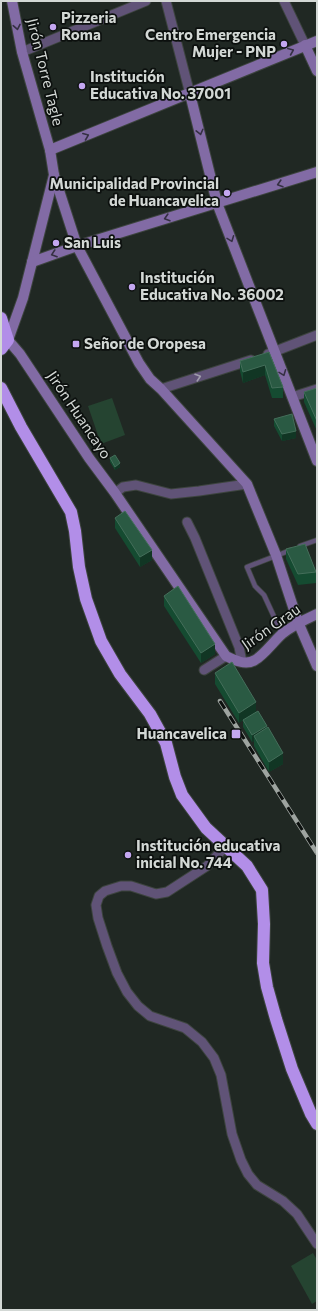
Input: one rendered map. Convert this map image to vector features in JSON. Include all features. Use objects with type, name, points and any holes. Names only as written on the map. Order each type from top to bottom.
[{"type":"highway","points":[[1,318],[4,344]]},
{"type":"highway","points":[[1,388],[21,427],[71,512],[75,530],[78,567],[86,599],[101,640],[120,674],[150,714],[166,743],[175,777],[182,796],[206,828],[225,847],[248,866],[262,890],[264,924],[263,963],[267,987],[292,1069],[311,1114],[317,1124]]},
{"type":"main road","name":"Jirón Torre Tagle","points":[[12,1],[22,52],[50,150]]},
{"type":"main road","points":[[317,41],[50,150],[54,175],[77,246],[139,363],[150,379],[161,389],[248,484],[276,555],[298,622],[317,666]]},
{"type":"main road","points":[[305,45],[317,71]]},
{"type":"main road","points":[[190,94],[217,203],[317,461]]},
{"type":"main road","points":[[32,262],[77,246],[317,172]]},
{"type":"main road","points":[[4,344],[23,298],[54,175]]},
{"type":"main road","name":"Jirón Huancayo","points":[[4,344],[20,354],[89,458],[115,493],[226,656]]},
{"type":"main road","name":"Jirón Grau","points":[[242,662],[255,660],[282,634],[298,622],[317,614]]},
{"type":"main road","points":[[226,656],[234,661],[242,662]]},
{"type":"street","points":[[22,52],[146,1]]},
{"type":"street","points":[[166,1],[190,94]]},
{"type":"street","points":[[284,1],[305,45]]},
{"type":"street","points":[[161,389],[275,352],[317,335]]},
{"type":"street","points":[[292,397],[317,389]]},
{"type":"street","points":[[115,493],[123,487],[136,485],[171,494],[248,484]]},
{"type":"street","points":[[187,522],[239,646],[242,662]]},
{"type":"street","name":"Jirón Grau","points":[[204,670],[226,656]]},
{"type":"street","points":[[225,847],[207,866],[167,892],[156,894],[131,886],[121,886],[105,891],[98,896],[96,905],[98,918],[117,973],[127,992],[138,1006],[150,1016],[185,1028],[202,1042],[214,1058],[221,1075],[232,1134],[241,1160],[248,1174],[257,1185],[283,1201],[297,1214],[317,1244]]},
{"type":"lane","points":[[282,634],[264,595],[255,586],[247,567],[317,540]]},
{"type":"green space","points":[[112,398],[125,435],[101,444],[88,406]]},
{"type":"green space","points":[[313,1253],[317,1260],[317,1301],[312,1304],[291,1266]]},
{"type":"building","points":[[269,352],[283,387],[272,388],[265,365],[243,372],[240,361]]},
{"type":"building","points":[[317,388],[317,421],[304,392]]},
{"type":"building","points":[[292,414],[296,431],[282,434],[274,419]]},
{"type":"building","points":[[115,455],[120,463],[115,467],[110,458]]},
{"type":"building","points":[[125,511],[152,550],[140,557],[115,518]]},
{"type":"building","points":[[305,544],[316,572],[298,574],[286,549]]},
{"type":"building","points":[[178,586],[215,644],[201,653],[164,596]]},
{"type":"building","points":[[232,662],[256,702],[239,713],[215,673]]},
{"type":"building","points":[[258,711],[267,726],[252,735],[243,720]]},
{"type":"building","points":[[268,727],[283,753],[269,762],[254,736]]},
{"type":"railway","points":[[220,701],[317,853]]},
{"type":"place","name":"Pizzeria Roma","points":[[53,27]]},
{"type":"place","name":"Centro Emergencia Mujer - PNP","points":[[284,44]]},
{"type":"place","name":"Institución Educativa No. 37001","points":[[82,86]]},
{"type":"place","name":"Municipalidad Provincial de Huancavelica","points":[[227,193]]},
{"type":"place","name":"San Luis","points":[[56,243]]},
{"type":"place","name":"Institución Educativa No. 36002","points":[[132,287]]},
{"type":"place","name":"Señor de Oropesa","points":[[76,344]]},
{"type":"place","name":"Huancavelica","points":[[236,734]]},
{"type":"place","name":"Institución educativa inicial No. 744","points":[[128,855]]}]
